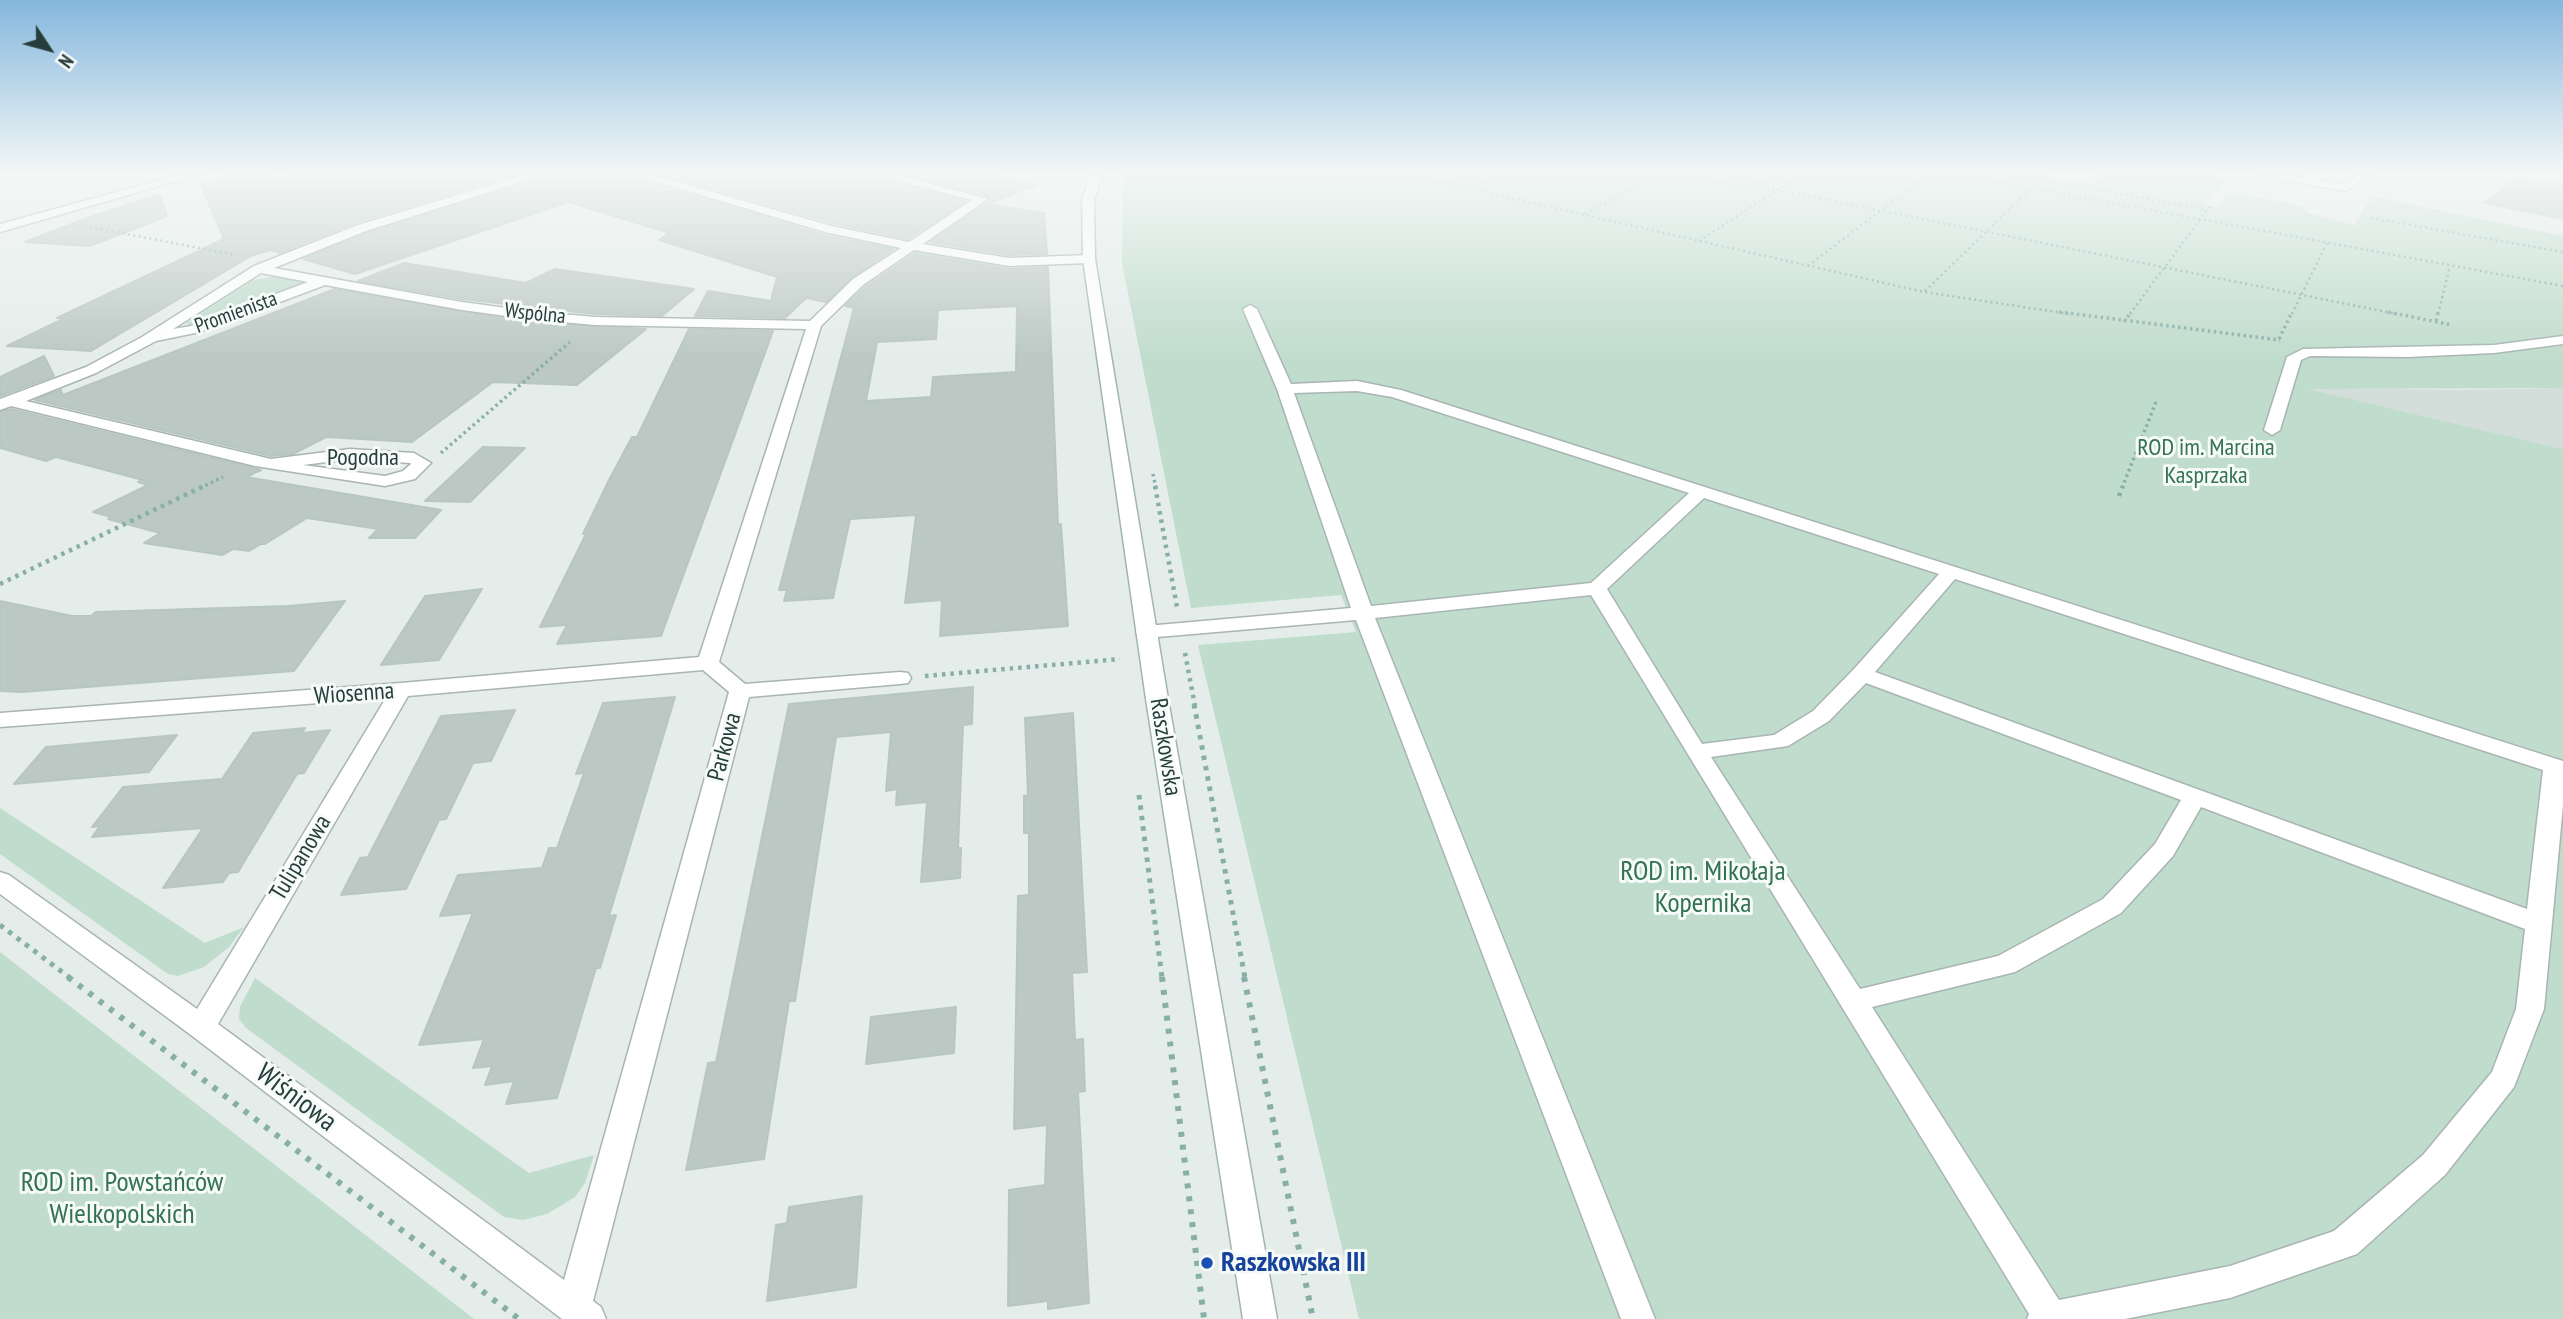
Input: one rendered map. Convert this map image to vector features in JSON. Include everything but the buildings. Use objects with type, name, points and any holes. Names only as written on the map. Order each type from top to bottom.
[{"type":"street","name":"Promienista","points":[[6,404],[91,370],[147,340],[259,269],[347,236]]},
{"type":"street","points":[[860,236],[1009,262],[1089,259]]},
{"type":"street","points":[[708,663],[814,325],[839,298],[926,236]]},
{"type":"street","name":"Raszkowska","points":[[1089,236],[1089,259],[1146,632],[1260,1319]]},
{"type":"street","name":"Wspólna","points":[[259,269],[462,306],[595,321],[814,325]]},
{"type":"street","name":"Promienista","points":[[147,340],[195,330],[323,282]]},
{"type":"street","points":[[1250,309],[1285,389],[1363,613],[1638,1319]]},
{"type":"street","points":[[2272,430],[2294,358],[2308,352],[2408,353],[2494,349],[2563,340]]},
{"type":"street","points":[[1285,389],[1356,386],[1395,393],[2559,767],[2530,1009],[2504,1078],[2434,1165],[2345,1243],[2230,1282],[2048,1318],[1597,588]]},
{"type":"street","name":"Pogodna","points":[[6,404],[263,463],[385,481],[408,475],[422,463],[414,458],[350,454],[263,463]]},
{"type":"street","points":[[1146,632],[1363,613],[1597,588],[1702,491]]},
{"type":"street","points":[[1696,752],[1780,741],[1821,716],[1862,674],[1951,572]]},
{"type":"street","name":"Wiosenna","points":[[0,720],[401,690],[708,663]]},
{"type":"street","name":"Parkowa","points":[[582,1313],[740,691],[708,663]]},
{"type":"street","points":[[1862,674],[2540,924]]},
{"type":"street","points":[[740,691],[900,678]]},
{"type":"street","name":"Tulipanowa","points":[[201,1027],[401,690]]},
{"type":"street","points":[[1853,1001],[2006,965],[2112,906],[2164,850],[2195,796]]},
{"type":"street","name":"Wiśniowa","points":[[0,881],[201,1027],[582,1313]]},
{"type":"path","points":[[130,236],[275,262]]},
{"type":"path","points":[[1674,236],[1924,292],[2124,322],[2290,340]]},
{"type":"path","points":[[1698,241],[1707,236]]},
{"type":"path","points":[[1808,266],[1848,236]]},
{"type":"path","points":[[1924,292],[1983,236]]},
{"type":"path","points":[[2005,236],[2464,327]]},
{"type":"path","points":[[2124,322],[2189,236]]},
{"type":"path","points":[[2287,236],[2563,286]]},
{"type":"path","points":[[2470,236],[2563,252]]},
{"type":"path","points":[[2279,340],[2328,243]]},
{"type":"path","points":[[2436,321],[2450,266]]},
{"type":"path","points":[[422,463],[446,451],[595,321]]},
{"type":"path","points":[[2119,496],[2156,402]]},
{"type":"path","points":[[0,584],[263,463]]},
{"type":"path","points":[[1152,468],[1245,980],[1313,1319]]},
{"type":"path","points":[[1119,646],[1122,670]]},
{"type":"path","points":[[900,678],[1120,659]]},
{"type":"path","points":[[1157,699],[1192,694]]},
{"type":"path","points":[[1138,785],[1204,1319]]},
{"type":"path","points":[[0,925],[519,1319]]},
{"type":"shaded area","points":[[2303,388],[2563,388],[2563,449]]},
{"type":"green space","name":"ROD im. Mikołaja Kopernika","points":[[1122,236],[2563,236],[2563,388],[2308,389],[2563,449],[2563,1319],[1359,1319],[1198,645],[1356,632],[1341,595],[1191,608],[1122,263]]},
{"type":"green space","points":[[276,276],[304,284],[195,326],[185,324],[253,280]]},
{"type":"green space","points":[[0,808],[205,943],[244,927],[229,947],[204,967],[178,976],[168,974],[0,854]]},
{"type":"green space","name":"ROD im. Powstańców Wielkopolskich","points":[[0,952],[474,1319],[0,1319]]},
{"type":"green space","points":[[255,978],[529,1173],[594,1155],[585,1183],[575,1197],[547,1214],[523,1220],[504,1217],[246,1028],[239,1019],[240,1007]]},
{"type":"place","name":"Raszkowska III","points":[[1207,1263]]},
{"type":"park label","name":"ROD im. Marcina Kasprzaka","points":[[2206,462]]}]
